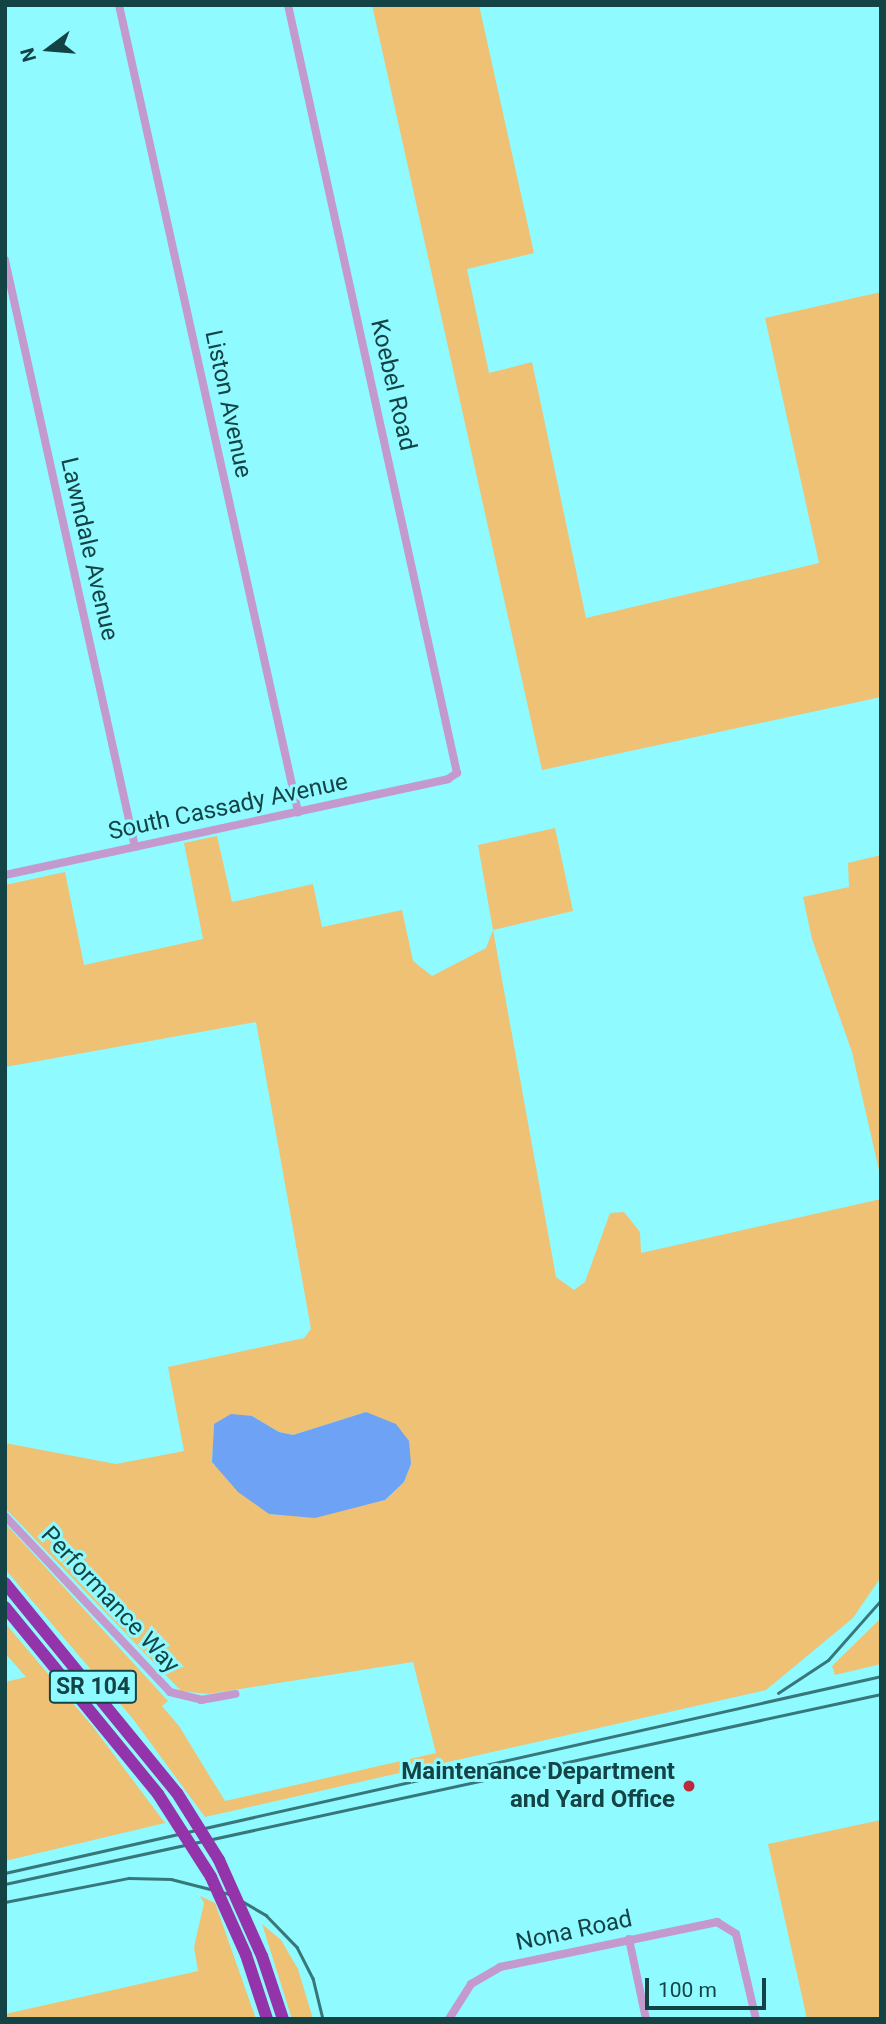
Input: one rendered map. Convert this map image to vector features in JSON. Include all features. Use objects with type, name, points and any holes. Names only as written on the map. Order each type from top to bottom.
[{"type":"highway","name":"SR 104","points":[[5,1583],[177,1793],[223,1869],[262,1956],[283,2019]]},
{"type":"highway","name":"SR 104","points":[[5,1607],[158,1794],[211,1877],[246,1955],[267,2019]]},
{"type":"street","name":"Liston Avenue","points":[[119,5],[298,812]]},
{"type":"street","name":"Koebel Road","points":[[288,5],[457,773]]},
{"type":"street","name":"Lawndale Avenue","points":[[5,260],[135,847]]},
{"type":"street","name":"South Cassady Avenue","points":[[5,875],[449,779],[457,773]]},
{"type":"street","name":"Performance Way","points":[[5,1516],[170,1692],[201,1700],[235,1694]]},
{"type":"street","name":"Nona Road","points":[[449,2019],[471,1984],[488,1972],[705,1922],[729,1926],[740,1945],[756,2019]]},
{"type":"street","points":[[629,1939],[646,2019]]},
{"type":"shaded area","points":[[372,5],[479,5],[534,253],[467,269],[489,373],[532,362],[586,618],[819,563],[765,318],[881,292],[881,697],[542,770]]},
{"type":"shaded area","points":[[555,828],[573,911],[493,930],[478,845]]},
{"type":"shaded area","points":[[217,836],[232,902],[313,884],[322,927],[402,910],[413,961],[432,976],[486,948],[493,930],[556,1277],[574,1290],[585,1282],[610,1213],[624,1212],[640,1232],[641,1253],[881,1199],[881,1577],[853,1618],[766,1690],[205,1817],[133,1719],[5,1569],[5,1523],[168,1701],[162,1706],[179,1726],[225,1801],[436,1753],[413,1662],[208,1694],[181,1691],[5,1508],[5,1443],[116,1464],[184,1451],[168,1367],[304,1338],[311,1329],[256,1022],[5,1067],[5,885],[65,872],[84,965],[203,939],[184,843]],"holes":[[[366,1412],[411,1464],[404,1482],[385,1500],[315,1517],[269,1514],[212,1462],[214,1424],[252,1416],[279,1432],[293,1435]]]},
{"type":"shaded area","points":[[881,855],[881,1179],[852,1052],[812,939],[803,897],[849,887],[848,863]]},
{"type":"shaded area","points":[[881,1618],[881,1664],[835,1675],[832,1666]]},
{"type":"shaded area","points":[[5,1623],[93,1727],[165,1823],[5,1861],[5,1682],[26,1677],[5,1653]]},
{"type":"shaded area","points":[[881,1820],[881,2019],[807,2019],[768,1844]]},
{"type":"shaded area","points":[[200,1896],[215,1903],[256,2019],[5,2019],[5,2014],[198,1971],[194,1947],[204,1903]]},
{"type":"shaded area","points":[[262,1924],[281,1940],[298,1969],[313,2019],[292,2019]]},
{"type":"water","points":[[366,1412],[396,1424],[409,1441],[411,1464],[404,1482],[385,1500],[315,1518],[269,1514],[238,1492],[212,1462],[214,1424],[231,1414],[252,1416],[279,1432],[293,1435]]},
{"type":"railway","points":[[778,1693],[828,1660],[881,1600]]},
{"type":"railway","points":[[5,1873],[881,1676]]},
{"type":"railway","points":[[5,1884],[881,1694]]},
{"type":"railway","points":[[5,1902],[129,1878],[171,1879],[230,1894],[266,1915],[297,1947],[313,1978],[323,2019]]},
{"type":"place","name":"Maintenance Department and Yard Office","points":[[689,1786]]}]
